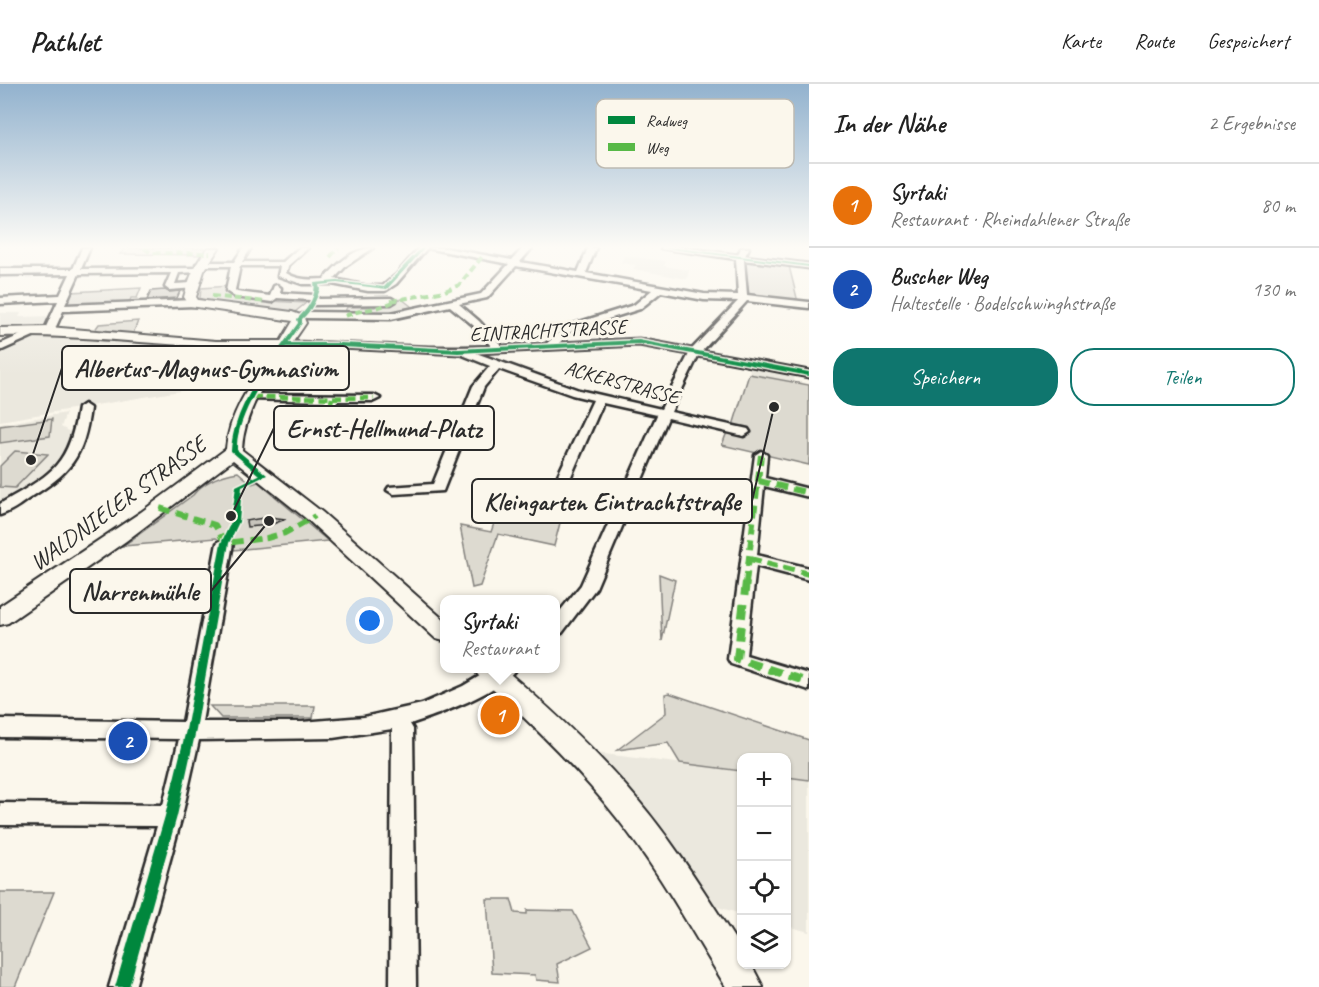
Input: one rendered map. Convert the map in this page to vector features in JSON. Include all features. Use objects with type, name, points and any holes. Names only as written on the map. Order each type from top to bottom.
[{"type":"main road","points":[[191,290],[190,297],[194,303],[302,317],[242,414],[233,439],[234,451],[315,516],[440,629]]},
{"type":"main road","points":[[0,332],[43,331],[216,345],[285,345]]},
{"type":"main road","name":"WALDNIELER STRASSE","points":[[0,617],[97,554],[177,497],[234,451]]},
{"type":"main road","points":[[498,673],[582,756],[646,833],[746,987]]},
{"type":"street","points":[[0,348],[43,331],[67,290]]},
{"type":"street","points":[[230,290],[235,294],[269,298],[275,295],[314,300],[391,301]]},
{"type":"street","points":[[275,295],[276,290]]},
{"type":"street","points":[[302,317],[314,300],[318,290]]},
{"type":"street","points":[[302,317],[379,317],[453,304],[484,296],[489,290]]},
{"type":"street","points":[[549,346],[570,328],[637,307],[658,290]]},
{"type":"street","points":[[665,290],[704,297],[809,305]]},
{"type":"street","points":[[560,622],[588,588],[664,414],[695,351],[741,307],[744,299],[743,290]]},
{"type":"street","points":[[0,301],[194,303]]},
{"type":"street","points":[[453,304],[476,323],[499,348]]},
{"type":"street","name":"EINTRACHTSTRASSE","points":[[285,345],[340,345],[458,351],[639,342],[809,374]]},
{"type":"street","name":"ACKERSTRASSE","points":[[458,351],[599,399],[744,432]]},
{"type":"street","points":[[394,490],[438,488],[479,386],[496,365]]},
{"type":"street","points":[[252,397],[374,398]]},
{"type":"street","points":[[326,429],[332,398]]},
{"type":"street","points":[[558,490],[599,399]]},
{"type":"street","points":[[0,510],[34,489],[73,455],[84,408]]},
{"type":"street","points":[[761,454],[737,659],[809,682]]},
{"type":"street","points":[[759,482],[809,493]]},
{"type":"street","points":[[122,987],[171,816],[191,730],[225,543]]},
{"type":"street","points":[[750,559],[809,574]]},
{"type":"street","points":[[0,728],[300,732],[351,729],[398,721],[437,707],[493,673]]},
{"type":"street","points":[[398,721],[403,729],[403,987]]},
{"type":"street","points":[[0,814],[171,816]]},
{"type":"shaded area","points":[[140,290],[137,298],[131,298],[129,303],[65,306],[71,292]]},
{"type":"shaded area","points":[[201,290],[228,290],[231,294],[271,299],[270,301],[306,303],[295,312],[206,302],[200,298]]},
{"type":"shaded area","points":[[748,290],[795,290],[798,302],[749,296]]},
{"type":"shaded area","points":[[402,299],[416,310],[344,314],[347,307],[375,307],[376,303]]},
{"type":"shaded area","points":[[0,313],[21,313],[19,317],[51,316],[46,327],[0,330]]},
{"type":"shaded area","points":[[138,321],[133,334],[94,331],[99,324]]},
{"type":"shaded area","points":[[43,333],[274,352],[251,387],[216,385],[0,421],[0,350]]},
{"type":"shaded area","points":[[751,366],[795,374],[794,382],[749,374]]},
{"type":"shaded area","points":[[749,374],[809,385],[809,465],[722,445],[727,432],[731,432]]},
{"type":"shaded area","points":[[66,413],[61,427],[75,435],[57,464],[38,482],[0,504],[0,424]]},
{"type":"shaded area","points":[[52,419],[50,436],[0,443],[0,426]]},
{"type":"shaded area","points":[[15,451],[48,454],[15,488],[0,487],[0,466]]},
{"type":"shaded area","points":[[238,472],[252,484],[258,482],[328,541],[233,550],[216,538],[123,546],[207,483]]},
{"type":"shaded area","points":[[500,506],[561,519],[554,546],[498,534],[480,586],[472,588],[460,526],[491,532]]},
{"type":"shaded area","points":[[659,574],[675,580],[662,641]]},
{"type":"shaded area","points":[[669,693],[809,740],[809,780],[791,778],[791,753],[737,753],[737,770],[680,763],[668,743],[617,750],[666,713],[665,694]]},
{"type":"shaded area","points":[[210,706],[315,706],[313,718],[221,718]]},
{"type":"shaded area","points":[[596,753],[737,771],[737,913],[711,905],[625,786]]},
{"type":"shaded area","points":[[791,778],[809,780],[809,932],[791,927]]},
{"type":"shaded area","points":[[0,892],[54,892],[15,987],[0,987]]},
{"type":"shaded area","points":[[487,899],[511,899],[515,913],[527,914],[527,910],[573,911],[592,947],[557,964],[560,982],[536,980],[535,975],[492,973]]},
{"type":"building","points":[[151,291],[180,291],[177,298],[147,300]]},
{"type":"building","points":[[269,517],[286,519],[270,525],[247,527],[246,521]]},
{"type":"marked path","points":[[391,301],[447,290]]},
{"type":"marked path","points":[[212,296],[266,302]]},
{"type":"marked path","points":[[345,316],[356,311],[379,309],[393,302]]},
{"type":"marked path","points":[[252,397],[374,398]]},
{"type":"marked path","points":[[325,429],[332,398]]},
{"type":"marked path","points":[[761,455],[737,659],[809,682]]},
{"type":"marked path","points":[[759,481],[809,493]]},
{"type":"marked path","points":[[160,508],[215,525],[225,543],[267,538],[285,533],[315,516]]},
{"type":"marked path","points":[[750,559],[809,574]]},
{"type":"cycle path","points":[[264,475],[234,451],[235,436],[248,402],[300,323],[299,319],[311,306],[318,290]]},
{"type":"cycle path","points":[[285,345],[341,345],[458,351],[639,342],[809,374]]},
{"type":"cycle path","points":[[122,987],[171,816],[191,730],[225,543],[235,522],[239,486],[264,475]]},
{"type":"place","name":"Kleingarten Eintrachtstraße","points":[[774,407]]},
{"type":"place","name":"Albertus-Magnus-Gymnasium","points":[[31,460]]},
{"type":"place","name":"Ernst-Hellmund-Platz","points":[[231,516]]},
{"type":"place","name":"Narrenmühle","points":[[269,521]]},
{"type":"place","name":"Syrtaki","points":[[500,715]]},
{"type":"place","name":"Buscher Weg","points":[[128,741]]}]
